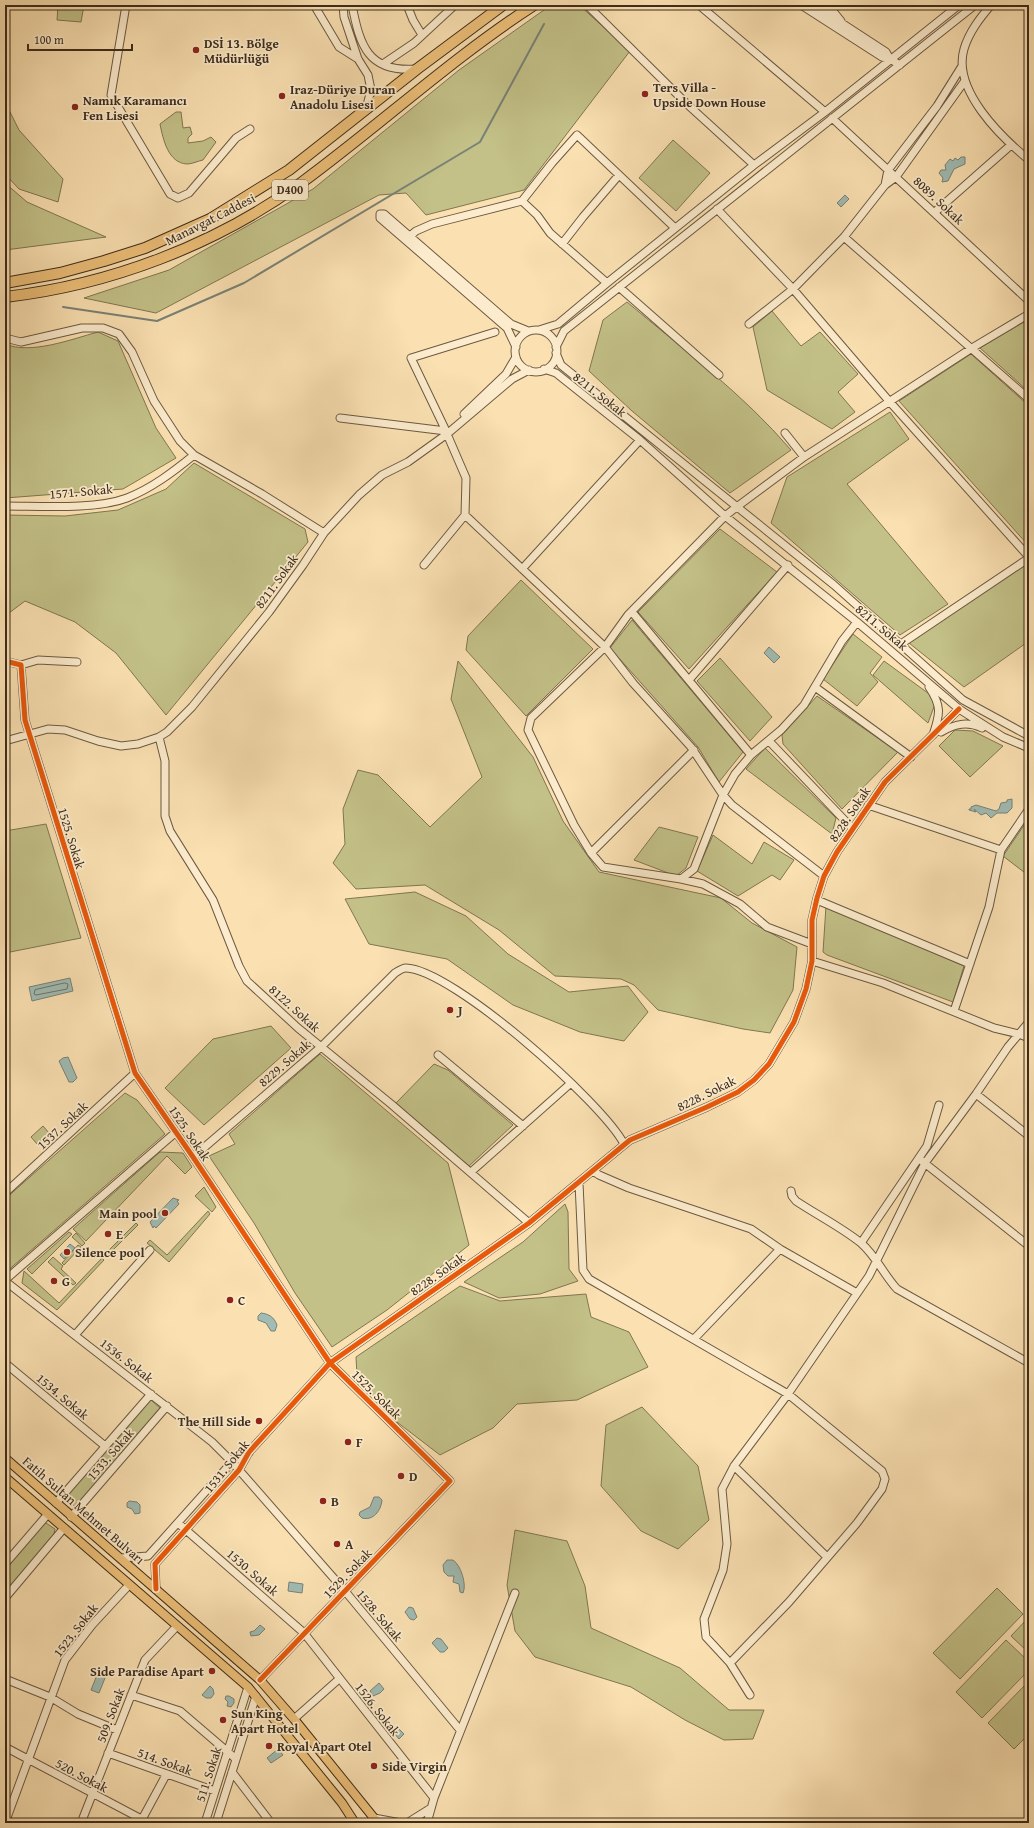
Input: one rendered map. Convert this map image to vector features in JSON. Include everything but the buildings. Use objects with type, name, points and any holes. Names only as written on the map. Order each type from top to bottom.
[{"type":"highway","name":"Manavgat Caddesi","points":[[5,283],[60,273],[104,262],[145,248],[210,219],[289,170],[417,69],[504,5]]},
{"type":"highway","name":"Manavgat Caddesi","points":[[5,297],[99,280],[159,259],[226,228],[301,183],[490,35],[534,5]]},
{"type":"main road","name":"Fatih Sultan Mehmet Bulvarı","points":[[5,1458],[56,1504],[121,1558],[260,1680],[294,1719],[376,1820]]},
{"type":"main road","name":"Fatih Sultan Mehmet Bulvarı","points":[[5,1477],[248,1687],[342,1803],[355,1823]]},
{"type":"street","points":[[126,5],[111,95],[170,194],[178,198],[189,193],[236,138],[250,129]]},
{"type":"street","points":[[314,5],[339,47],[358,59]]},
{"type":"street","points":[[343,5],[344,17],[358,59],[368,75],[371,90],[366,109]]},
{"type":"street","points":[[352,5],[362,44],[369,53],[383,64],[400,70],[417,69]]},
{"type":"street","points":[[407,5],[413,20],[422,35]]},
{"type":"street","points":[[383,64],[402,52],[455,5]]},
{"type":"street","points":[[588,5],[688,105],[754,166]]},
{"type":"street","points":[[698,5],[826,112]]},
{"type":"street","points":[[801,5],[882,57],[890,59],[900,65]]},
{"type":"street","points":[[814,5],[886,52],[890,59]]},
{"type":"street","points":[[828,5],[843,24]]},
{"type":"street","points":[[516,347],[507,328],[380,218],[380,214],[384,214],[511,324],[528,331],[540,330],[558,324],[607,282],[754,166],[826,112],[959,5]]},
{"type":"street","points":[[516,356],[521,365],[534,371],[544,369],[553,363],[556,350],[564,331],[975,5]]},
{"type":"street","points":[[991,5],[978,21],[964,49],[962,66],[964,82],[985,116],[1011,145],[1029,160]]},
{"type":"street","points":[[885,185],[888,170],[936,106],[962,66]]},
{"type":"street","points":[[749,324],[794,288],[844,237],[885,185],[896,177],[964,82]]},
{"type":"street","name":"8089. Sokak","points":[[832,118],[935,212],[1029,301]]},
{"type":"street","points":[[410,236],[416,231],[432,224],[522,201],[552,163],[577,135],[676,228]]},
{"type":"street","points":[[935,212],[1011,145]]},
{"type":"street","points":[[562,244],[583,216],[620,175]]},
{"type":"street","points":[[522,201],[562,244],[607,282]]},
{"type":"street","points":[[717,209],[794,288],[889,401],[1029,557],[901,644]]},
{"type":"street","points":[[844,237],[1029,399]]},
{"type":"street","points":[[619,287],[719,375]]},
{"type":"street","points":[[812,944],[767,927],[740,904],[703,884],[681,879],[603,867],[591,853],[574,824],[528,730],[531,718],[605,647],[632,612],[725,516],[804,457],[972,348],[1029,314]]},
{"type":"street","points":[[5,338],[22,342],[82,328],[103,328],[119,334],[132,352],[154,401],[180,441],[194,455],[262,494],[324,533]]},
{"type":"street","points":[[540,330],[553,338],[561,365],[738,506],[834,585],[963,700],[1029,736]]},
{"type":"street","points":[[447,432],[506,374],[516,356],[516,347],[519,338],[528,331]]},
{"type":"street","points":[[424,565],[465,515],[466,478],[447,432],[411,358],[495,332]]},
{"type":"street","name":"8211. Sokak","points":[[544,369],[556,373],[640,440],[725,516],[788,565],[959,709],[1003,737],[1029,748]]},
{"type":"street","name":"8211. Sokak","points":[[5,741],[29,733],[48,729],[65,730],[98,741],[121,746],[138,744],[159,737],[167,732],[192,707],[269,612],[324,533],[359,495],[382,475],[408,462],[432,445],[512,379],[529,370]]},
{"type":"street","points":[[340,418],[447,432]]},
{"type":"street","points":[[785,433],[804,457]]},
{"type":"street","points":[[522,570],[640,440]]},
{"type":"street","name":"1571. Sokak","points":[[5,506],[105,504],[126,498],[144,490],[170,475],[194,455]]},
{"type":"street","points":[[465,515],[605,647],[633,683],[694,750],[723,795],[732,805],[824,876]]},
{"type":"street","points":[[689,680],[788,565]]},
{"type":"street","points":[[632,612],[751,755]]},
{"type":"street","points":[[681,879],[694,869],[723,795],[735,774],[751,755],[792,719],[804,706],[842,642],[857,622]]},
{"type":"street","points":[[5,661],[21,665],[38,660],[77,662]]},
{"type":"street","name":"1525. Sokak","points":[[21,665],[25,720],[135,1073],[193,1157],[330,1363],[450,1481]]},
{"type":"street","points":[[922,677],[938,699],[940,716],[932,737]]},
{"type":"street","points":[[815,688],[911,757]]},
{"type":"street","name":"8228. Sokak","points":[[330,1363],[529,1223],[579,1183],[624,1144],[738,1092],[754,1080],[769,1064],[794,1022],[806,990],[812,961],[812,920],[824,876],[837,852],[852,828],[885,782],[959,709]]},
{"type":"street","points":[[932,737],[954,724],[974,724],[1003,737]]},
{"type":"street","name":"8122. Sokak","points":[[159,737],[165,761],[165,816],[170,831],[213,900],[239,966],[247,981],[321,1047],[391,1104],[529,1223]]},
{"type":"street","points":[[769,740],[852,828]]},
{"type":"street","points":[[591,853],[694,750]]},
{"type":"street","points":[[868,805],[1001,850]]},
{"type":"street","points":[[954,1011],[989,907],[1001,850],[1029,809]]},
{"type":"street","points":[[817,900],[970,964]]},
{"type":"street","points":[[812,961],[884,984],[994,1028],[1029,1038]]},
{"type":"street","name":"8229. Sokak","points":[[193,1157],[321,1047],[395,973],[405,968],[417,970],[458,990],[482,1007],[542,1057],[571,1084]]},
{"type":"street","points":[[750,1695],[730,1663],[706,1637],[704,1619],[723,1570],[727,1544],[722,1488],[734,1466],[788,1394],[869,1276],[926,1163],[1008,1047],[1029,1022]]},
{"type":"street","points":[[438,1055],[523,1126]]},
{"type":"street","name":"1537. Sokak","points":[[5,1193],[135,1073]]},
{"type":"street","points":[[471,1172],[571,1084],[610,1123],[624,1144]]},
{"type":"street","points":[[976,1094],[1029,1136]]},
{"type":"street","points":[[861,1243],[927,1146],[939,1105]]},
{"type":"street","points":[[5,1280],[176,1132]]},
{"type":"street","points":[[919,1159],[926,1163],[1029,1246]]},
{"type":"street","points":[[593,1171],[629,1188],[751,1229],[780,1248],[857,1293]]},
{"type":"street","points":[[579,1183],[583,1270],[589,1279],[788,1394],[882,1471],[885,1479],[882,1489],[872,1504],[789,1602],[730,1663]]},
{"type":"street","points":[[791,1191],[792,1196],[796,1201],[861,1243],[877,1260],[885,1276],[897,1290],[1029,1363]]},
{"type":"street","points":[[694,1339],[780,1248]]},
{"type":"street","points":[[76,1335],[150,1250]]},
{"type":"street","name":"1536. Sokak","points":[[5,1280],[168,1406],[212,1442],[232,1462]]},
{"type":"street","name":"1534. Sokak","points":[[5,1363],[105,1446]]},
{"type":"street","name":"1531. Sokak","points":[[156,1589],[156,1564],[239,1470],[249,1452],[330,1363]]},
{"type":"street","name":"1533. Sokak","points":[[56,1504],[151,1394]]},
{"type":"street","name":"1533. Sokak","points":[[71,1517],[168,1406]]},
{"type":"street","name":"1531. Sokak","points":[[121,1558],[148,1556],[232,1462],[249,1452]]},
{"type":"street","name":"1528. Sokak","points":[[232,1462],[345,1591],[460,1730]]},
{"type":"street","points":[[734,1466],[827,1557]]},
{"type":"street","name":"1529. Sokak","points":[[260,1680],[450,1481]]},
{"type":"street","points":[[5,1564],[48,1514]]},
{"type":"street","name":"1530. Sokak","points":[[178,1523],[304,1633]]},
{"type":"street","points":[[5,1598],[64,1528]]},
{"type":"street","name":"1523. Sokak","points":[[6,1823],[7,1812],[65,1660],[92,1625],[129,1585]]},
{"type":"street","points":[[427,1823],[434,1798],[460,1730],[515,1593]]},
{"type":"street","name":"509. Sokak","points":[[81,1823],[145,1660],[177,1626]]},
{"type":"street","name":"1526. Sokak","points":[[304,1633],[434,1798]]},
{"type":"street","points":[[294,1719],[339,1678]]},
{"type":"street","points":[[5,1679],[50,1697],[78,1714],[117,1730]]},
{"type":"street","name":"511. Sokak","points":[[205,1823],[248,1687]]},
{"type":"street","points":[[131,1695],[180,1711],[236,1759]]},
{"type":"street","name":"511. Sokak","points":[[216,1823],[256,1696]]},
{"type":"street","name":"520. Sokak","points":[[5,1747],[141,1821],[149,1823]]},
{"type":"street","name":"514. Sokak","points":[[108,1753],[166,1775],[215,1791]]},
{"type":"street","points":[[232,1772],[272,1823]]},
{"type":"street","points":[[141,1821],[166,1775]]},
{"type":"street","points":[[407,1823],[431,1808]]},
{"type":"street","points":[[376,1820],[401,1823]]},
{"type":"shaded area","points":[[58,5],[84,5],[81,22],[57,20]]},
{"type":"shaded area","points":[[551,5],[579,5],[630,51],[524,190],[426,215],[406,193],[379,195],[156,313],[84,298],[169,270],[313,189],[459,70]]},
{"type":"shaded area","points":[[5,102],[19,130],[63,179],[58,202],[19,189],[5,174]]},
{"type":"shaded area","points":[[176,112],[181,112],[183,128],[190,127],[192,134],[188,138],[188,143],[203,141],[211,137],[216,142],[203,160],[187,164],[181,163],[171,155],[165,143],[160,124]]},
{"type":"shaded area","points":[[673,140],[710,173],[676,211],[639,178]]},
{"type":"shaded area","points":[[5,183],[27,202],[106,237],[5,250]]},
{"type":"shaded area","points":[[627,302],[733,391],[791,450],[730,493],[632,411],[589,371],[603,320]]},
{"type":"shaded area","points":[[772,311],[801,346],[820,332],[858,374],[838,392],[855,412],[832,429],[767,390],[753,327]]},
{"type":"shaded area","points":[[1029,319],[1029,392],[980,348]]},
{"type":"shaded area","points":[[98,332],[118,341],[156,428],[176,458],[123,489],[5,498],[5,344],[15,347],[39,347],[64,342]]},
{"type":"shaded area","points":[[971,354],[1029,406],[1028,545],[899,401]]},
{"type":"shaded area","points":[[890,412],[909,439],[847,484],[948,604],[900,635],[771,523],[787,477]]},
{"type":"shaded area","points":[[194,463],[305,529],[308,542],[166,715],[116,653],[75,622],[25,601],[5,616],[5,515],[65,516],[118,510],[166,489]]},
{"type":"shaded area","points":[[720,529],[777,572],[689,669],[638,612]]},
{"type":"shaded area","points":[[1024,564],[1029,569],[1029,641],[964,687],[909,643]]},
{"type":"shaded area","points":[[521,580],[593,649],[526,716],[466,650],[468,636]]},
{"type":"shaded area","points":[[632,620],[743,752],[719,782],[698,747],[610,648]]},
{"type":"shaded area","points":[[853,634],[882,657],[870,673],[878,682],[857,706],[823,679]]},
{"type":"shaded area","points":[[720,658],[772,717],[750,741],[697,681]]},
{"type":"shaded area","points":[[458,661],[533,757],[563,821],[599,872],[721,898],[752,923],[797,947],[793,990],[770,1033],[743,1029],[658,1010],[634,985],[621,979],[555,976],[499,930],[425,885],[356,889],[333,863],[345,844],[343,809],[358,770],[378,775],[430,827],[482,777],[451,699]]},
{"type":"shaded area","points":[[884,661],[932,696],[935,704],[928,723],[873,675]]},
{"type":"shaded area","points":[[817,696],[898,752],[842,809],[783,744],[782,735]]},
{"type":"shaded area","points":[[955,730],[973,731],[1003,746],[970,777],[939,746]]},
{"type":"shaded area","points":[[765,748],[836,818],[832,834],[746,769]]},
{"type":"shaded area","points":[[1029,818],[1029,876],[1003,856]]},
{"type":"shaded area","points":[[46,824],[81,938],[5,953],[5,831]]},
{"type":"shaded area","points":[[659,827],[698,837],[686,868],[676,876],[634,860]]},
{"type":"shaded area","points":[[713,835],[752,864],[764,842],[794,860],[780,880],[772,875],[738,896],[697,871]]},
{"type":"shaded area","points":[[415,892],[466,916],[508,954],[569,992],[628,986],[648,1012],[624,1041],[580,1032],[513,1005],[447,959],[369,944],[345,899]]},
{"type":"shaded area","points":[[826,906],[964,966],[953,1002],[827,955],[823,952]]},
{"type":"shaded area","points":[[271,1026],[291,1048],[204,1125],[165,1088],[213,1039]]},
{"type":"shaded area","points":[[320,1054],[448,1163],[469,1245],[387,1310],[332,1347],[295,1293],[254,1223],[209,1156],[235,1144],[229,1134]]},
{"type":"shaded area","points":[[434,1064],[448,1070],[513,1125],[469,1166],[396,1103]]},
{"type":"shaded area","points":[[125,1093],[137,1100],[165,1134],[5,1273],[5,1199]]},
{"type":"shaded area","points":[[43,1126],[49,1133],[37,1144],[31,1137]]},
{"type":"shaded area","points":[[160,1152],[183,1153],[192,1167],[185,1174],[167,1156],[86,1241],[73,1229]]},
{"type":"shaded area","points":[[204,1187],[216,1207],[212,1212],[195,1196]]},
{"type":"shaded area","points":[[565,1204],[568,1212],[569,1269],[578,1281],[540,1294],[499,1298],[464,1282],[523,1242]]},
{"type":"shaded area","points":[[208,1211],[210,1214],[169,1262],[147,1243],[150,1240],[167,1255]]},
{"type":"shaded area","points":[[136,1223],[138,1225],[105,1258],[103,1256]]},
{"type":"shaded area","points":[[69,1232],[72,1234],[32,1274],[27,1269]]},
{"type":"shaded area","points":[[76,1233],[85,1243],[82,1246],[72,1237]]},
{"type":"shaded area","points":[[78,1245],[81,1247],[64,1265],[62,1263]]},
{"type":"shaded area","points":[[53,1257],[63,1266],[61,1269],[76,1283],[73,1285],[48,1262]]},
{"type":"shaded area","points":[[102,1258],[104,1260],[57,1310],[22,1283],[24,1271],[59,1303]]},
{"type":"shaded area","points":[[460,1286],[500,1301],[586,1294],[591,1317],[629,1332],[648,1367],[577,1400],[517,1404],[493,1428],[440,1455],[393,1419],[357,1376],[356,1357]]},
{"type":"shaded area","points":[[150,1399],[160,1408],[75,1507],[65,1498]]},
{"type":"shaded area","points":[[642,1407],[698,1466],[709,1520],[678,1549],[641,1531],[601,1486],[606,1425]]},
{"type":"shaded area","points":[[46,1523],[55,1529],[54,1534],[5,1593],[5,1569]]},
{"type":"shaded area","points":[[515,1530],[567,1541],[585,1586],[591,1628],[680,1668],[729,1710],[764,1710],[753,1739],[724,1740],[685,1720],[631,1687],[535,1657],[515,1631],[507,1585]]},
{"type":"shaded area","points":[[997,1588],[1023,1614],[960,1679],[933,1653]]},
{"type":"shaded area","points":[[1029,1617],[1029,1653],[1011,1636]]},
{"type":"shaded area","points":[[1006,1640],[1029,1662],[1029,1670],[982,1718],[956,1692]]},
{"type":"shaded area","points":[[1029,1681],[1029,1734],[1014,1749],[988,1723]]},
{"type":"water","points":[[961,157],[965,157],[965,164],[954,169],[948,181],[942,182],[943,178],[939,173],[941,170],[946,170],[945,165],[950,159],[953,161],[955,158],[958,160]]},
{"type":"water","points":[[845,195],[849,199],[841,207],[837,203]]},
{"type":"water","points":[[769,647],[780,657],[774,663],[764,653]]},
{"type":"water","points":[[1012,799],[1012,808],[1007,813],[997,813],[991,818],[986,813],[981,815],[974,809],[976,812],[969,810],[971,807],[976,805],[996,811],[999,809],[1001,803]]},
{"type":"water","points":[[70,978],[73,991],[32,1001],[29,987]]},
{"type":"water","points":[[68,1057],[77,1078],[73,1082],[69,1082],[59,1061]]},
{"type":"water","name":"Main pool","points":[[173,1198],[179,1200],[177,1201],[179,1204],[156,1228],[154,1226],[153,1228],[150,1222]]},
{"type":"water","name":"Silence pool","points":[[70,1244],[75,1248],[64,1259],[60,1255]]},
{"type":"water","points":[[261,1313],[269,1315],[273,1318],[277,1325],[275,1331],[271,1331],[266,1323],[258,1320],[258,1316]]},
{"type":"water","points":[[374,1497],[379,1497],[382,1500],[380,1508],[373,1517],[366,1519],[362,1518],[359,1515],[360,1512],[370,1507]]},
{"type":"water","points":[[129,1501],[137,1502],[140,1505],[140,1513],[135,1514],[132,1509],[127,1507],[127,1503]]},
{"type":"water","points":[[447,1560],[453,1560],[461,1571],[464,1580],[463,1593],[460,1592],[459,1584],[453,1582],[454,1576],[448,1576],[444,1572],[443,1565]]},
{"type":"water","points":[[289,1582],[303,1584],[302,1593],[288,1591]]},
{"type":"water","points":[[409,1607],[413,1608],[417,1617],[414,1620],[410,1619],[405,1612]]},
{"type":"water","points":[[260,1625],[265,1629],[259,1635],[251,1636],[250,1632],[254,1631]]},
{"type":"water","points":[[437,1638],[441,1639],[448,1648],[444,1652],[440,1652],[432,1643]]},
{"type":"water","points":[[99,1670],[107,1673],[99,1693],[91,1690]]},
{"type":"water","points":[[379,1683],[384,1689],[380,1693],[373,1696],[370,1691]]},
{"type":"water","points":[[210,1686],[213,1689],[214,1694],[211,1698],[206,1698],[202,1695]]},
{"type":"water","points":[[226,1696],[234,1699],[234,1703],[231,1707],[227,1706],[228,1702],[225,1699]]},
{"type":"water","points":[[397,1727],[404,1734],[399,1739],[394,1733],[394,1729]]},
{"type":"water","points":[[278,1749],[283,1755],[271,1763],[267,1758]]},
{"type":"waterway","points":[[63,307],[157,321],[244,283],[480,142],[544,24]]},
{"type":"cycle path","points":[[5,661],[21,665],[25,720],[135,1073],[193,1157],[330,1363],[450,1481],[260,1680]]},
{"type":"cycle path","points":[[156,1589],[155,1564],[239,1470],[249,1452],[330,1363],[529,1223],[630,1140],[738,1092],[754,1080],[769,1064],[794,1022],[806,989],[812,961],[812,920],[824,876],[837,852],[885,782],[959,709]]},
{"type":"place","name":"DSİ 13. Bölge Müdürlüğü","points":[[196,50]]},
{"type":"place","name":"Ters Villa - Upside Down House","points":[[645,94]]},
{"type":"place","name":"Iraz-Düriye Duran Anadolu Lisesi","points":[[282,96]]},
{"type":"place","name":"Namık Karamancı Fen Lisesi","points":[[75,107]]},
{"type":"place","name":"J","points":[[450,1010]]},
{"type":"place","name":"Main pool","points":[[165,1213]]},
{"type":"place","name":"E","points":[[108,1234]]},
{"type":"place","name":"Silence pool","points":[[67,1252]]},
{"type":"place","name":"G","points":[[54,1281]]},
{"type":"place","name":"C","points":[[230,1300]]},
{"type":"place","name":"The Hill Side","points":[[259,1421]]},
{"type":"place","name":"F","points":[[348,1442]]},
{"type":"place","name":"D","points":[[401,1476]]},
{"type":"place","name":"B","points":[[323,1501]]},
{"type":"place","name":"A","points":[[337,1544]]},
{"type":"place","name":"Side Paradise Apart","points":[[212,1671]]},
{"type":"place","name":"Sun King Apart Hotel","points":[[223,1720]]},
{"type":"place","name":"Royal Apart Otel","points":[[269,1746]]},
{"type":"place","name":"Side Virgin","points":[[374,1766]]}]
